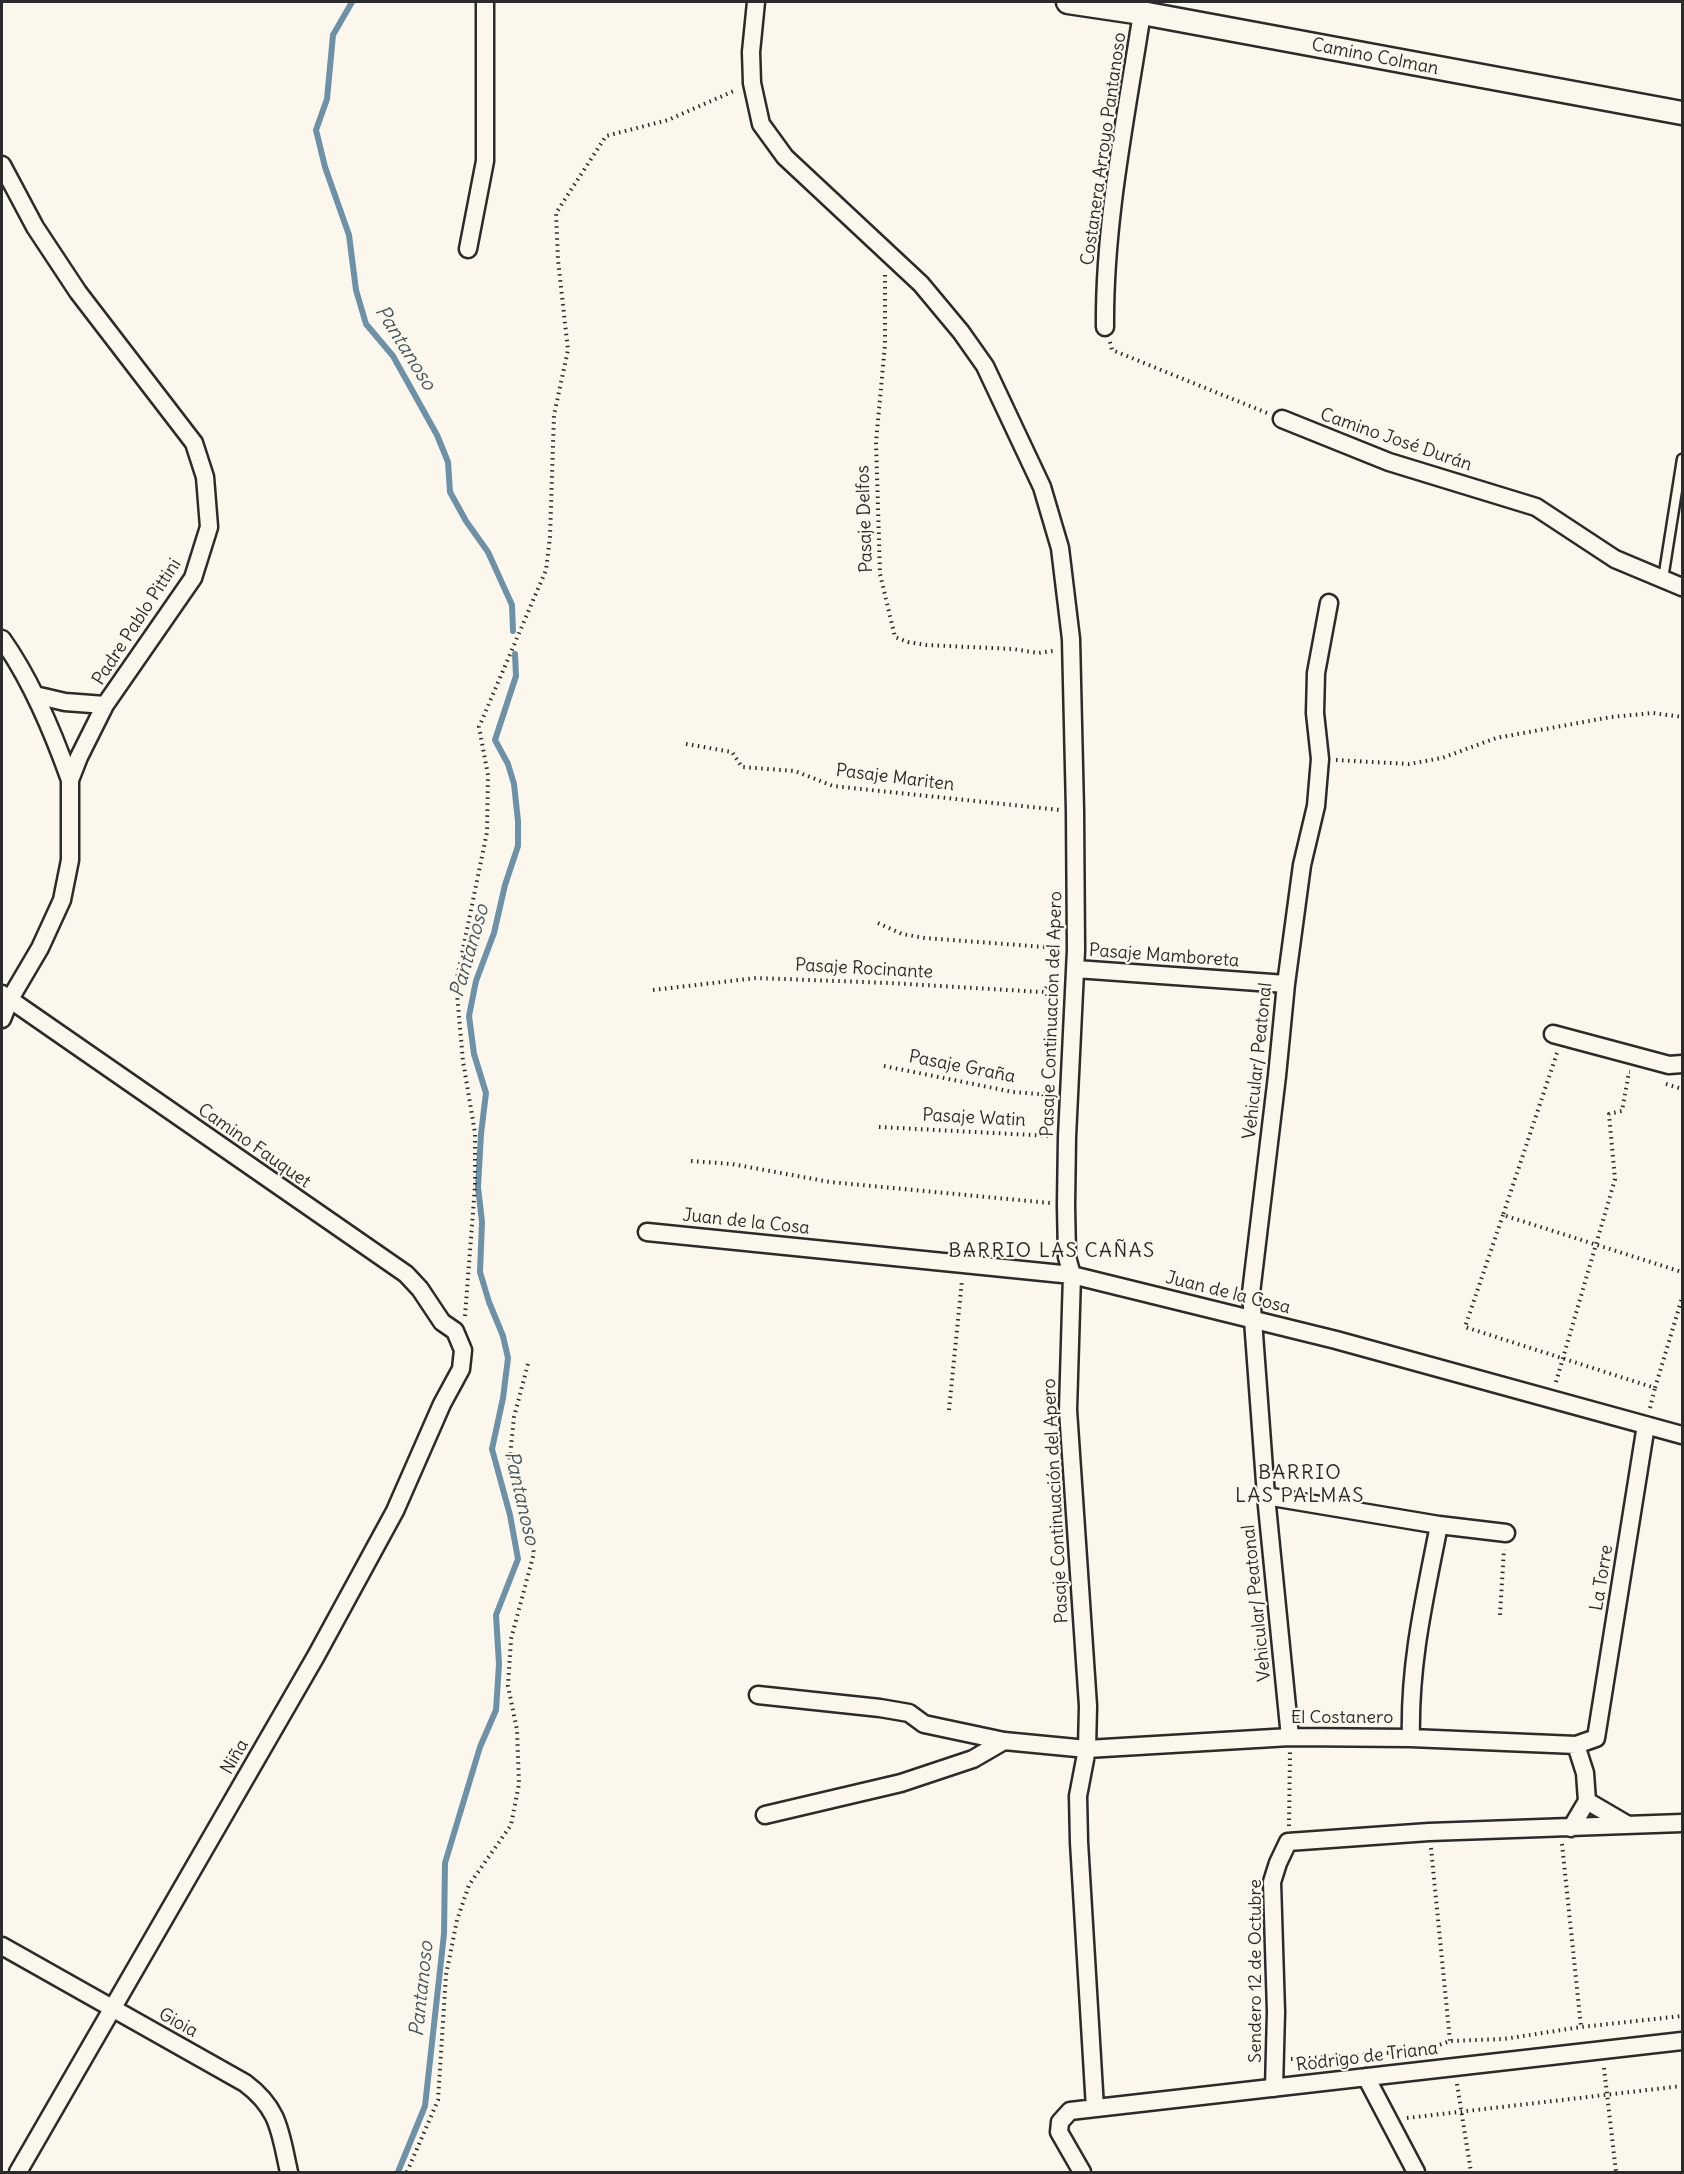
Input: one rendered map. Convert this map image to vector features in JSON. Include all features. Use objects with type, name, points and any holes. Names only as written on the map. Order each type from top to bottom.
[{"type":"street","points":[[468,249],[485,161],[485,2]]},
{"type":"street","points":[[756,2],[751,52],[752,83],[761,124],[784,157],[885,250]]},
{"type":"street","name":"Camino Colman","points":[[1068,2],[1142,13],[1683,113]]},
{"type":"street","name":"Costanera Arroyo Pantanoso","points":[[1105,327],[1109,228],[1142,13]]},
{"type":"street","name":"Padre Pablo Pittini","points":[[2,165],[35,227],[78,292],[194,443],[205,477],[209,527],[193,578],[105,705],[79,757],[70,780],[70,861],[62,900],[40,948],[6,997],[2,1019]]},
{"type":"street","name":"Pasaje Continuación del Apero","points":[[885,250],[938,303],[985,366],[1042,487],[1060,548],[1071,639],[1076,969],[1067,1137],[1067,1257],[1072,1275],[1068,1410],[1071,1482],[1088,1706],[1087,1749],[1078,1796],[1095,2108]]},
{"type":"street","name":"Camino José Durán","points":[[1282,419],[1389,462],[1536,507],[1615,559],[1683,587]]},
{"type":"street","name":"Vehicular/ Peatonal","points":[[1290,1737],[1266,1496],[1251,1293],[1286,984],[1302,865],[1316,806],[1320,759],[1315,713],[1316,673],[1329,603]]},
{"type":"street","points":[[2,639],[35,695],[58,746],[70,780]]},
{"type":"street","points":[[35,695],[65,702],[105,705]]},
{"type":"street","name":"Pasaje Mamboreta","points":[[1076,969],[1286,984]]},
{"type":"street","name":"Camino Fauquet","points":[[6,997],[406,1274],[420,1289],[442,1322],[455,1331],[463,1350]]},
{"type":"street","points":[[1553,1034],[1669,1065],[1683,1064]]},
{"type":"street","name":"Juan de la Cosa","points":[[647,1232],[1072,1275],[1336,1340],[1683,1435]]},
{"type":"street","name":"Niña","points":[[18,2172],[316,1656],[394,1510],[442,1404],[461,1369],[463,1350]]},
{"type":"street","name":"La Torre","points":[[1596,1738],[1646,1425]]},
{"type":"street","points":[[1266,1496],[1439,1525],[1506,1533]]},
{"type":"street","points":[[1411,1738],[1410,1714],[1414,1656],[1439,1525]]},
{"type":"street","points":[[758,1695],[909,1713],[924,1724],[1004,1741],[1087,1749]]},
{"type":"street","name":"El Costanero","points":[[1087,1749],[1290,1737],[1411,1738],[1576,1745],[1596,1738]]},
{"type":"street","points":[[765,1815],[901,1784],[973,1759],[1004,1741]]},
{"type":"street","points":[[1566,1828],[1587,1801],[1585,1773],[1576,1745]]},
{"type":"street","points":[[1587,1801],[1629,1826]]},
{"type":"street","points":[[1288,1842],[1429,1832],[1683,1823]]},
{"type":"street","name":"Sendero 12 de Octubre","points":[[1274,2088],[1276,2012],[1272,1882],[1288,1842]]},
{"type":"street","name":"Gioia","points":[[2,1946],[245,2084],[260,2095],[271,2109],[279,2128],[289,2172]]},
{"type":"street","name":"Rodrigo de Triana","points":[[1082,2172],[1059,2132],[1060,2122],[1070,2111],[1683,2041]]},
{"type":"street","points":[[1366,2077],[1416,2172]]},
{"type":"lane","points":[[1663,579],[1683,459]]},
{"type":"path","points":[[463,1350],[475,1186],[474,1133],[463,1061],[456,983],[487,832],[488,775],[479,727],[546,570],[550,537],[554,415],[568,350],[558,260],[556,213],[606,136],[668,120],[752,83]]},
{"type":"path","name":"Pasaje Delfos","points":[[885,250],[885,345],[877,421],[878,497],[880,574],[895,637],[926,645],[1013,649],[1038,653],[1062,650],[1070,646],[1071,639]]},
{"type":"path","points":[[1105,327],[1112,350],[1282,419]]},
{"type":"path","points":[[1320,759],[1409,764],[1442,758],[1496,738],[1611,717],[1653,713],[1683,717]]},
{"type":"path","name":"Pasaje Mariten","points":[[686,744],[732,752],[742,766],[795,771],[833,786],[1075,811]]},
{"type":"path","points":[[878,923],[902,934],[925,938],[1076,950]]},
{"type":"path","name":"Pasaje Rocinante","points":[[653,990],[756,978],[1074,994]]},
{"type":"path","points":[[1558,1051],[1465,1327],[1655,1388],[1683,1298]]},
{"type":"path","name":"Pasaje Graña","points":[[884,1066],[1013,1092],[1070,1096]]},
{"type":"path","points":[[1552,1398],[1615,1179],[1609,1114],[1623,1111],[1629,1072],[1640,1075]]},
{"type":"path","points":[[1661,1082],[1683,1089]]},
{"type":"path","name":"Pasaje Watin","points":[[879,1127],[993,1131],[1067,1137]]},
{"type":"path","points":[[692,1161],[732,1164],[830,1182],[1066,1205]]},
{"type":"path","points":[[1503,1215],[1683,1272]]},
{"type":"path","points":[[949,1410],[964,1263]]},
{"type":"path","points":[[407,2172],[438,2100],[446,1975],[457,1920],[469,1885],[512,1825],[519,1784],[517,1730],[508,1686],[511,1639],[534,1554],[523,1502],[509,1465],[514,1417],[529,1360]]},
{"type":"path","points":[[1500,1615],[1506,1533]]},
{"type":"path","points":[[1288,1842],[1290,1737]]},
{"type":"path","points":[[1566,1828],[1581,2027]]},
{"type":"path","points":[[1429,1832],[1450,2041]]},
{"type":"path","points":[[1276,2060],[1378,2055],[1430,2048],[1450,2041],[1504,2039],[1581,2027],[1683,2016]]},
{"type":"path","points":[[1602,2049],[1616,2172]]},
{"type":"path","points":[[1455,2067],[1471,2172]]},
{"type":"path","points":[[1389,2121],[1461,2110],[1683,2086]]},
{"type":"waterway","name":"Pantanoso","points":[[352,2],[333,35],[327,99],[316,130],[325,167],[349,235],[356,290],[366,324],[393,356],[437,435],[448,462],[450,492],[466,521],[488,552],[512,605],[513,631]]},
{"type":"waterway","name":"Pantanoso","points":[[398,2172],[425,2106],[444,1934],[445,1863],[480,1747],[496,1710],[499,1664],[496,1615],[518,1559],[510,1515],[492,1449],[503,1398],[508,1358],[503,1336],[480,1272],[482,1222],[478,1187],[486,1093],[474,1054],[469,1016],[476,981],[494,933],[505,885],[518,846],[514,784],[508,764],[495,740],[516,676],[515,654]]},
{"type":"district","name":"BARRIO LAS CAÑAS","points":[[1052,1251]]},
{"type":"district","name":"BARRIO LAS PALMAS","points":[[1300,1484]]}]
